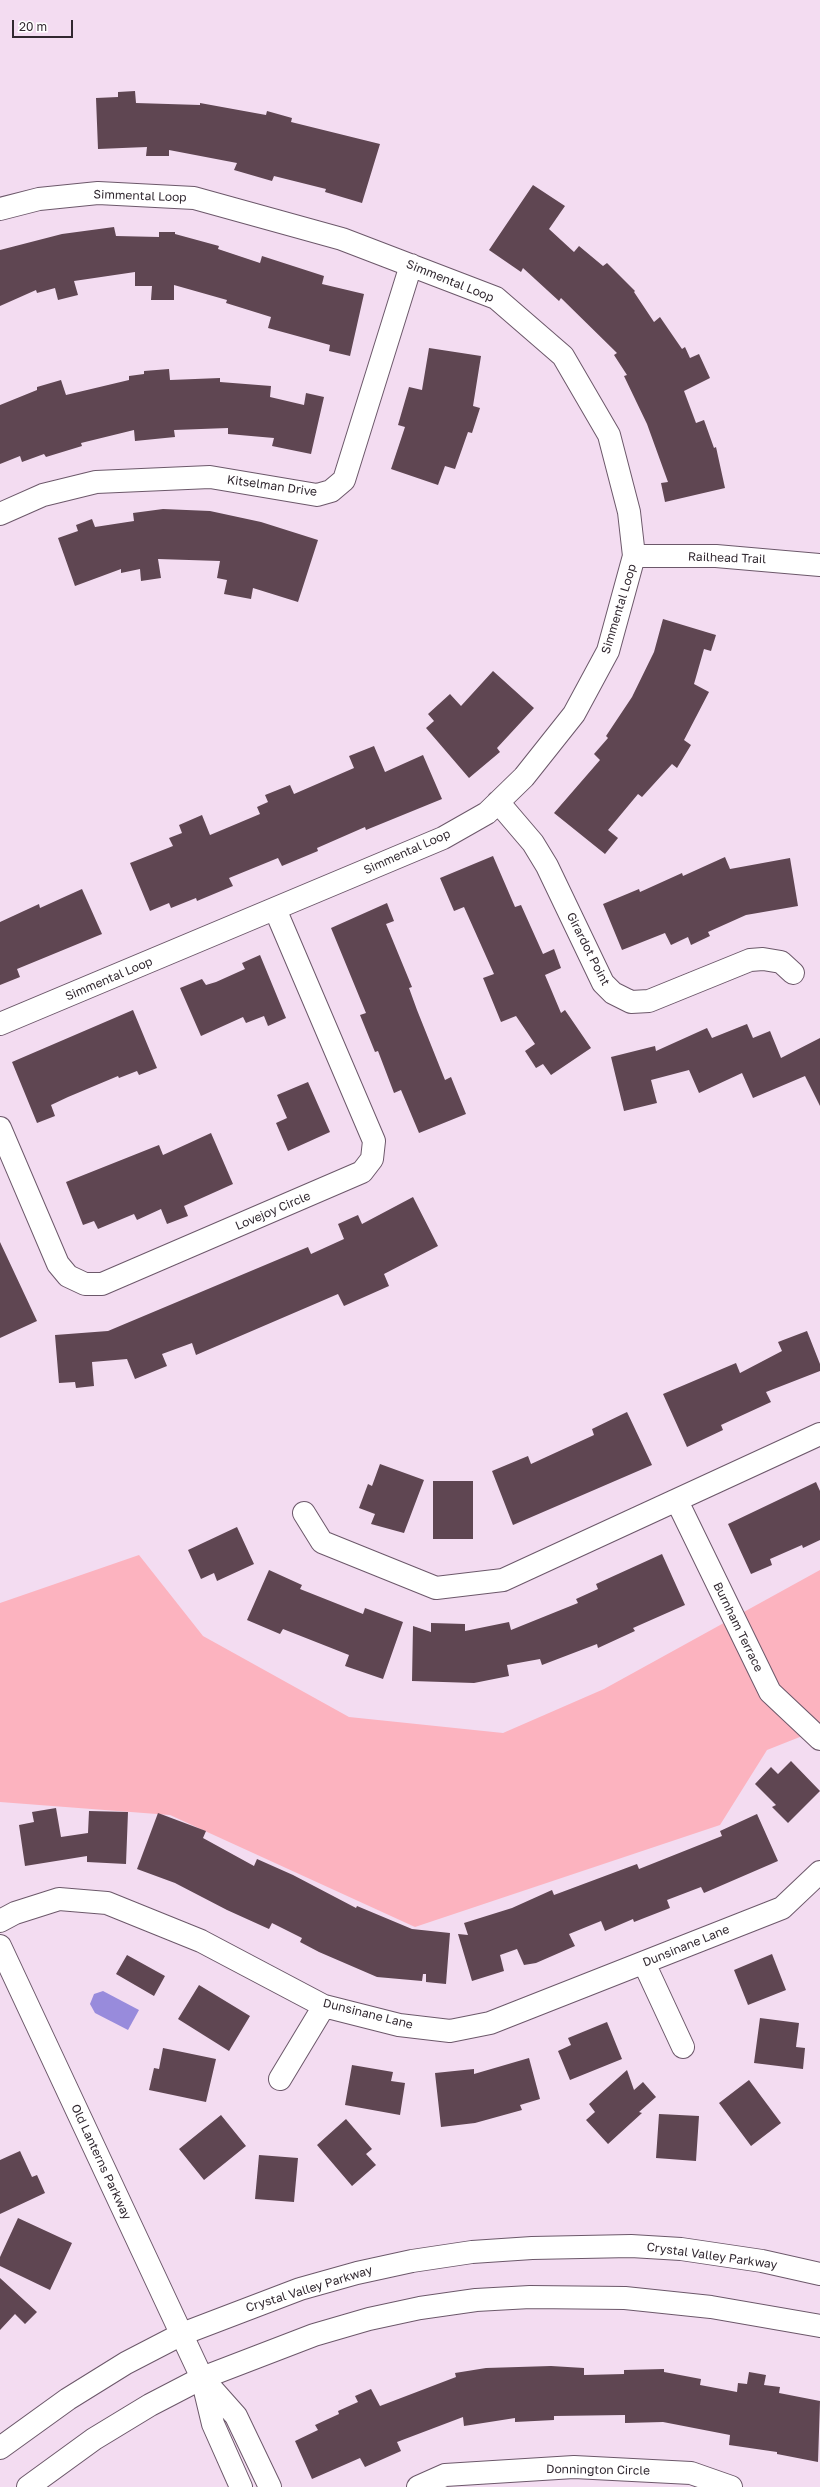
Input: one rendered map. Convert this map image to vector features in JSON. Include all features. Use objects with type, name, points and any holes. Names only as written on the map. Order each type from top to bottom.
[{"type":"street","name":"Simmental Loop","points":[[0,209],[39,199],[98,193],[194,198],[342,239],[496,298],[563,356],[609,435],[628,512],[634,556],[608,651],[574,714],[524,777],[487,813],[443,838],[0,1024]]},
{"type":"street","name":"Kitselman Drive","points":[[0,514],[44,495],[96,482],[210,477],[317,495],[331,491],[344,480],[411,265]]},
{"type":"street","name":"Railhead Trail","points":[[634,556],[716,556],[820,566]]},
{"type":"street","name":"Girardot Point","points":[[498,802],[533,843],[548,866],[603,983],[613,993],[631,1002],[650,1001],[750,960],[763,959],[781,962],[793,973]]},
{"type":"street","name":"Lovejoy Circle","points":[[0,1128],[58,1264],[68,1276],[85,1284],[102,1284],[362,1172],[372,1159],[374,1141],[275,909]]},
{"type":"street","points":[[304,1513],[322,1542],[436,1588],[503,1580],[820,1434]]},
{"type":"street","name":"Burnham Terrace","points":[[677,1500],[770,1692],[820,1739]]},
{"type":"street","name":"Dunsinane Lane","points":[[0,1921],[15,1913],[59,1899],[107,1903],[201,1941],[324,2006],[399,2025],[450,2031],[490,2023],[782,1908],[820,1872]]},
{"type":"street","name":"Old Lanterns Parkway","points":[[0,1946],[202,2378],[213,2424],[241,2487]]},
{"type":"street","points":[[644,1963],[683,2047]]},
{"type":"street","points":[[280,2079],[324,2006]]},
{"type":"street","name":"Crystal Valley Parkway","points":[[0,2448],[68,2399],[126,2363],[182,2334],[247,2308],[350,2275],[412,2261],[472,2252],[532,2248],[631,2246],[681,2249],[762,2261],[820,2274]]},
{"type":"street","points":[[28,2487],[94,2439],[150,2405],[202,2378],[314,2335],[362,2321],[420,2308],[476,2300],[581,2296],[625,2298],[711,2307],[820,2326]]},
{"type":"street","name":"Old Lanterns Parkway","points":[[202,2378],[236,2416],[270,2487]]},
{"type":"street","name":"Donnington Circle","points":[[418,2487],[445,2475],[574,2467],[691,2473],[731,2487]]},
{"type":"shaded area","points":[[139,1555],[203,1636],[349,1717],[503,1733],[604,1689],[820,1570],[820,1729],[767,1750],[720,1825],[415,1927],[170,1815],[0,1802],[0,1603]]},
{"type":"shaded area","points":[[103,1991],[139,2010],[128,2030],[95,2013],[90,2004],[94,1994]]},
{"type":"building","points":[[135,91],[136,103],[200,105],[200,103],[266,115],[267,111],[292,118],[291,122],[380,144],[362,203],[325,192],[326,189],[274,176],[272,181],[234,170],[237,163],[169,150],[169,156],[146,156],[147,147],[98,149],[96,98],[118,97],[118,92]]},
{"type":"building","points":[[533,185],[565,206],[549,229],[574,252],[579,246],[603,266],[607,263],[635,291],[634,292],[654,322],[660,317],[682,349],[685,347],[690,358],[699,354],[710,378],[684,391],[696,423],[704,420],[714,448],[716,447],[725,488],[665,502],[661,483],[668,482],[647,424],[624,376],[627,375],[614,355],[617,353],[561,298],[559,301],[523,268],[521,272],[489,250]]},
{"type":"building","points":[[114,227],[116,236],[159,237],[159,232],[175,232],[175,234],[219,246],[218,249],[260,263],[262,256],[324,276],[322,284],[364,294],[350,356],[329,351],[330,345],[268,328],[271,317],[226,303],[227,300],[174,285],[174,300],[151,300],[152,286],[135,286],[135,272],[74,281],[78,295],[58,300],[55,288],[37,293],[36,290],[0,306],[0,250],[62,234]]},
{"type":"building","points":[[429,348],[481,356],[473,406],[480,408],[472,433],[468,432],[455,469],[445,466],[438,485],[391,469],[405,427],[398,425],[409,387],[422,390]]},
{"type":"building","points":[[169,369],[170,380],[220,378],[220,382],[271,386],[270,397],[304,405],[306,393],[324,397],[311,454],[272,446],[274,438],[228,434],[228,428],[174,430],[175,437],[135,441],[134,430],[81,443],[82,446],[46,457],[44,454],[22,462],[20,456],[0,464],[0,405],[37,390],[37,387],[61,380],[66,395],[129,380],[129,376],[144,374],[144,371]]},
{"type":"building","points":[[163,509],[210,511],[261,522],[318,540],[298,602],[253,588],[251,599],[224,594],[227,580],[217,578],[220,561],[158,559],[161,578],[141,581],[140,569],[121,573],[121,569],[75,586],[58,538],[78,531],[76,525],[92,519],[95,527],[134,521],[133,513]]},
{"type":"building","points":[[663,619],[716,635],[711,651],[704,649],[694,684],[709,692],[684,740],[691,745],[677,768],[672,764],[642,797],[638,794],[608,830],[618,838],[605,854],[554,813],[600,760],[594,754],[608,738],[606,736],[632,697],[654,652]]},
{"type":"building","points":[[493,671],[534,708],[497,748],[500,752],[469,778],[426,728],[434,721],[428,714],[450,694],[461,706]]},
{"type":"building","points":[[374,746],[385,772],[423,755],[442,799],[366,830],[365,827],[317,848],[318,851],[282,866],[278,858],[229,878],[233,886],[197,901],[196,898],[171,908],[169,903],[150,911],[130,863],[173,846],[169,838],[182,833],[179,825],[202,815],[210,835],[260,814],[257,807],[268,802],[265,795],[290,785],[294,794],[354,768],[349,756]]},
{"type":"building","points":[[493,856],[515,907],[521,905],[543,954],[554,949],[561,968],[545,975],[561,1013],[565,1010],[591,1048],[551,1075],[543,1064],[536,1068],[525,1051],[535,1044],[516,1016],[501,1022],[483,978],[494,974],[464,907],[454,911],[440,878]]},
{"type":"building","points":[[725,857],[730,869],[790,858],[798,906],[746,915],[708,932],[710,936],[691,945],[688,937],[671,945],[665,933],[622,950],[603,904],[639,889],[640,892],[682,873],[683,876]]},
{"type":"building","points":[[82,889],[102,934],[17,969],[20,977],[0,985],[0,922],[39,904],[40,908]]},
{"type":"building","points":[[387,903],[394,921],[386,924],[412,987],[409,988],[417,1010],[445,1080],[451,1077],[466,1114],[419,1133],[401,1090],[394,1093],[378,1051],[375,1052],[360,1015],[366,1013],[331,928]]},
{"type":"building","points":[[260,955],[286,1018],[268,1026],[264,1016],[246,1023],[243,1017],[201,1036],[180,988],[202,979],[206,985],[216,982],[245,969],[242,963]]},
{"type":"building","points":[[133,1010],[157,1068],[139,1075],[137,1071],[119,1078],[118,1076],[68,1097],[51,1105],[55,1116],[37,1123],[12,1062]]},
{"type":"building","points":[[747,1024],[753,1038],[770,1031],[781,1058],[820,1038],[820,1106],[805,1076],[753,1098],[742,1073],[699,1093],[689,1070],[651,1080],[657,1103],[624,1111],[611,1057],[655,1046],[656,1051],[707,1028],[712,1038]]},
{"type":"building","points":[[308,1082],[330,1132],[288,1151],[276,1123],[287,1118],[277,1095]]},
{"type":"building","points":[[211,1133],[233,1184],[184,1206],[188,1216],[167,1224],[161,1209],[137,1220],[134,1214],[98,1229],[94,1221],[83,1225],[66,1182],[159,1145],[163,1155]]},
{"type":"building","points":[[413,1197],[438,1246],[384,1274],[389,1286],[344,1306],[338,1294],[196,1355],[192,1343],[162,1354],[167,1366],[135,1379],[127,1359],[92,1362],[94,1386],[76,1388],[75,1382],[59,1383],[55,1335],[108,1331],[308,1247],[311,1254],[344,1239],[338,1224],[358,1215],[362,1224]]},
{"type":"building","points":[[0,1242],[37,1321],[0,1338]]},
{"type":"building","points":[[807,1331],[820,1364],[820,1371],[766,1392],[771,1402],[721,1425],[723,1430],[687,1447],[663,1394],[736,1363],[740,1373],[782,1351],[778,1342]]},
{"type":"building","points":[[627,1412],[652,1465],[513,1525],[492,1471],[528,1456],[531,1464],[594,1435],[592,1429]]},
{"type":"building","points":[[380,1464],[424,1480],[404,1533],[371,1524],[375,1514],[359,1508],[368,1484],[372,1486]]},
{"type":"building","points":[[433,1481],[473,1481],[473,1539],[433,1539]]},
{"type":"building","points":[[816,1482],[820,1491],[820,1540],[803,1548],[802,1545],[770,1559],[772,1565],[751,1574],[728,1524]]},
{"type":"building","points":[[237,1527],[254,1564],[217,1581],[214,1573],[201,1579],[188,1550]]},
{"type":"building","points":[[662,1554],[685,1605],[633,1628],[635,1631],[598,1648],[597,1644],[542,1665],[540,1659],[507,1665],[509,1676],[474,1683],[412,1681],[413,1626],[431,1632],[431,1623],[465,1624],[465,1631],[509,1622],[511,1630],[578,1603],[576,1599],[598,1589],[596,1584]]},
{"type":"building","points":[[269,1570],[302,1585],[300,1589],[363,1614],[365,1608],[403,1622],[383,1679],[345,1666],[349,1655],[283,1629],[280,1634],[247,1620]]},
{"type":"building","points":[[791,1761],[820,1791],[788,1823],[772,1807],[776,1805],[755,1784],[771,1767],[778,1774]]},
{"type":"building","points":[[56,1808],[61,1837],[88,1833],[89,1811],[128,1812],[126,1864],[87,1862],[87,1856],[25,1866],[19,1825],[34,1822],[32,1812]]},
{"type":"building","points":[[158,1813],[206,1831],[203,1838],[254,1866],[257,1859],[293,1875],[356,1908],[357,1906],[412,1929],[450,1933],[446,1984],[426,1982],[426,1974],[423,1974],[422,1981],[377,1977],[319,1952],[300,1942],[302,1938],[272,1923],[269,1929],[227,1910],[175,1883],[137,1869]]},
{"type":"building","points":[[757,1814],[778,1861],[704,1893],[701,1887],[667,1900],[670,1908],[634,1922],[633,1919],[605,1931],[601,1921],[569,1934],[575,1946],[536,1963],[524,1965],[517,1949],[500,1955],[504,1971],[472,1981],[458,1934],[468,1935],[464,1923],[512,1908],[552,1890],[554,1895],[637,1864],[639,1869],[722,1836],[720,1831]]},
{"type":"building","points":[[772,1954],[786,1990],[748,2005],[734,1970]]},
{"type":"building","points":[[127,1955],[165,1976],[154,1996],[116,1974]]},
{"type":"building","points":[[199,1985],[250,2016],[229,2051],[178,2019]]},
{"type":"building","points":[[760,2018],[799,2023],[796,2047],[805,2048],[803,2069],[754,2063]]},
{"type":"building","points":[[607,2022],[622,2059],[570,2080],[558,2051],[571,2045],[568,2038]]},
{"type":"building","points":[[163,2048],[216,2059],[206,2102],[149,2090],[154,2068],[159,2069]]},
{"type":"building","points":[[529,2058],[540,2099],[520,2105],[522,2110],[475,2123],[441,2127],[435,2073],[474,2069],[474,2074]]},
{"type":"building","points":[[352,2065],[393,2072],[391,2081],[405,2083],[400,2115],[345,2105]]},
{"type":"building","points":[[627,2070],[634,2090],[643,2082],[656,2097],[639,2112],[642,2113],[608,2144],[586,2120],[595,2112],[589,2104]]},
{"type":"building","points":[[749,2080],[781,2123],[751,2146],[719,2103]]},
{"type":"building","points":[[659,2114],[699,2116],[696,2161],[656,2158]]},
{"type":"building","points":[[221,2115],[246,2146],[204,2180],[179,2149]]},
{"type":"building","points":[[346,2119],[372,2149],[366,2154],[376,2165],[352,2186],[317,2145]]},
{"type":"building","points":[[20,2151],[32,2177],[37,2175],[45,2193],[0,2214],[0,2160]]},
{"type":"building","points":[[259,2155],[298,2158],[294,2202],[255,2199]]},
{"type":"building","points":[[18,2218],[72,2243],[50,2290],[0,2266],[0,2257]]},
{"type":"building","points":[[0,2278],[37,2312],[25,2324],[15,2314],[0,2330]]},
{"type":"building","points":[[551,2366],[584,2368],[584,2375],[624,2374],[624,2370],[664,2369],[664,2372],[701,2379],[700,2385],[737,2392],[738,2383],[747,2384],[749,2372],[766,2375],[764,2385],[780,2387],[779,2393],[820,2401],[818,2462],[777,2454],[777,2452],[729,2445],[730,2435],[663,2422],[625,2423],[625,2415],[554,2416],[554,2420],[515,2422],[515,2418],[464,2426],[463,2417],[397,2442],[401,2451],[365,2467],[360,2458],[312,2479],[295,2441],[318,2430],[315,2425],[339,2414],[338,2411],[358,2402],[355,2396],[371,2389],[380,2406],[456,2377],[455,2373],[486,2368]]}]
